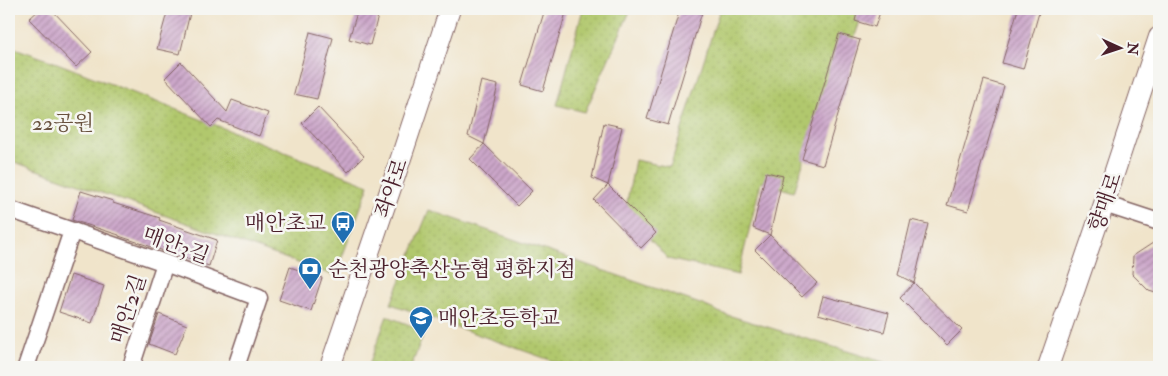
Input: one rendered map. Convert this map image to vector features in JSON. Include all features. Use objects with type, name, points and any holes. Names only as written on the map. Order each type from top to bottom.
[{"type":"street","name":"좌야로","points":[[330,367],[450,9]]},
{"type":"street","name":"향매로","points":[[1048,367],[1159,37]]},
{"type":"street","points":[[1104,204],[1159,222]]},
{"type":"street","name":"매안3길","points":[[9,209],[259,298],[236,367]]},
{"type":"street","points":[[26,367],[72,232]]},
{"type":"street","name":"매안2길","points":[[131,367],[165,263]]},
{"type":"green space","points":[[583,9],[631,9],[585,112],[557,105]]},
{"type":"green space","points":[[720,9],[864,9],[852,45],[842,39],[794,192],[761,182],[738,275],[668,259],[625,212],[635,160],[670,167]]},
{"type":"green space","name":"22공원","points":[[9,46],[369,185],[335,276],[9,160]]},
{"type":"green space","points":[[429,210],[703,305],[721,313],[900,367],[570,367],[391,304]]},
{"type":"green space","points":[[387,316],[425,331],[411,367],[368,367]]},
{"type":"building","points":[[40,9],[51,9],[92,52],[76,67],[29,19]]},
{"type":"building","points":[[168,9],[191,9],[180,54],[157,49]]},
{"type":"building","points":[[358,9],[380,9],[370,45],[349,39]]},
{"type":"building","points":[[545,9],[567,9],[543,91],[522,85]]},
{"type":"building","points":[[680,9],[703,9],[668,125],[647,119]]},
{"type":"building","points":[[858,9],[881,9],[875,27],[855,21]]},
{"type":"building","points":[[1018,9],[1040,9],[1023,69],[1002,63]]},
{"type":"building","points":[[310,32],[333,38],[317,99],[294,94]]},
{"type":"building","points":[[839,34],[860,40],[823,165],[802,159]]},
{"type":"building","points":[[181,62],[227,112],[232,100],[268,113],[259,136],[218,120],[211,127],[165,78]]},
{"type":"building","points":[[984,80],[1004,86],[968,211],[947,205]]},
{"type":"building","points":[[481,81],[498,85],[484,144],[468,136]]},
{"type":"building","points":[[318,107],[364,156],[348,172],[302,123]]},
{"type":"building","points":[[604,123],[622,127],[608,185],[592,178]]},
{"type":"building","points":[[484,144],[532,191],[517,206],[470,159]]},
{"type":"building","points":[[766,172],[783,176],[770,235],[753,228]]},
{"type":"building","points":[[608,185],[656,233],[641,248],[594,200]]},
{"type":"building","points":[[81,191],[217,240],[209,266],[72,220]]},
{"type":"building","points":[[911,220],[928,224],[914,283],[898,275]]},
{"type":"building","points":[[770,235],[817,283],[802,297],[755,250]]},
{"type":"building","points":[[1159,239],[1159,294],[1149,291],[1132,274],[1133,256]]},
{"type":"building","points":[[290,267],[322,278],[311,311],[279,300]]},
{"type":"building","points":[[71,275],[104,286],[92,323],[59,312]]},
{"type":"building","points":[[914,283],[962,330],[947,345],[900,298]]},
{"type":"building","points":[[823,296],[889,313],[884,332],[818,314]]},
{"type":"building","points":[[159,314],[187,325],[175,354],[149,344]]},
{"type":"place","name":"매안초교","points":[[343,244]]},
{"type":"place","name":"순천광양축산농협 평화지점","points":[[310,290]]},
{"type":"place","name":"매안초등학교","points":[[421,339]]}]
